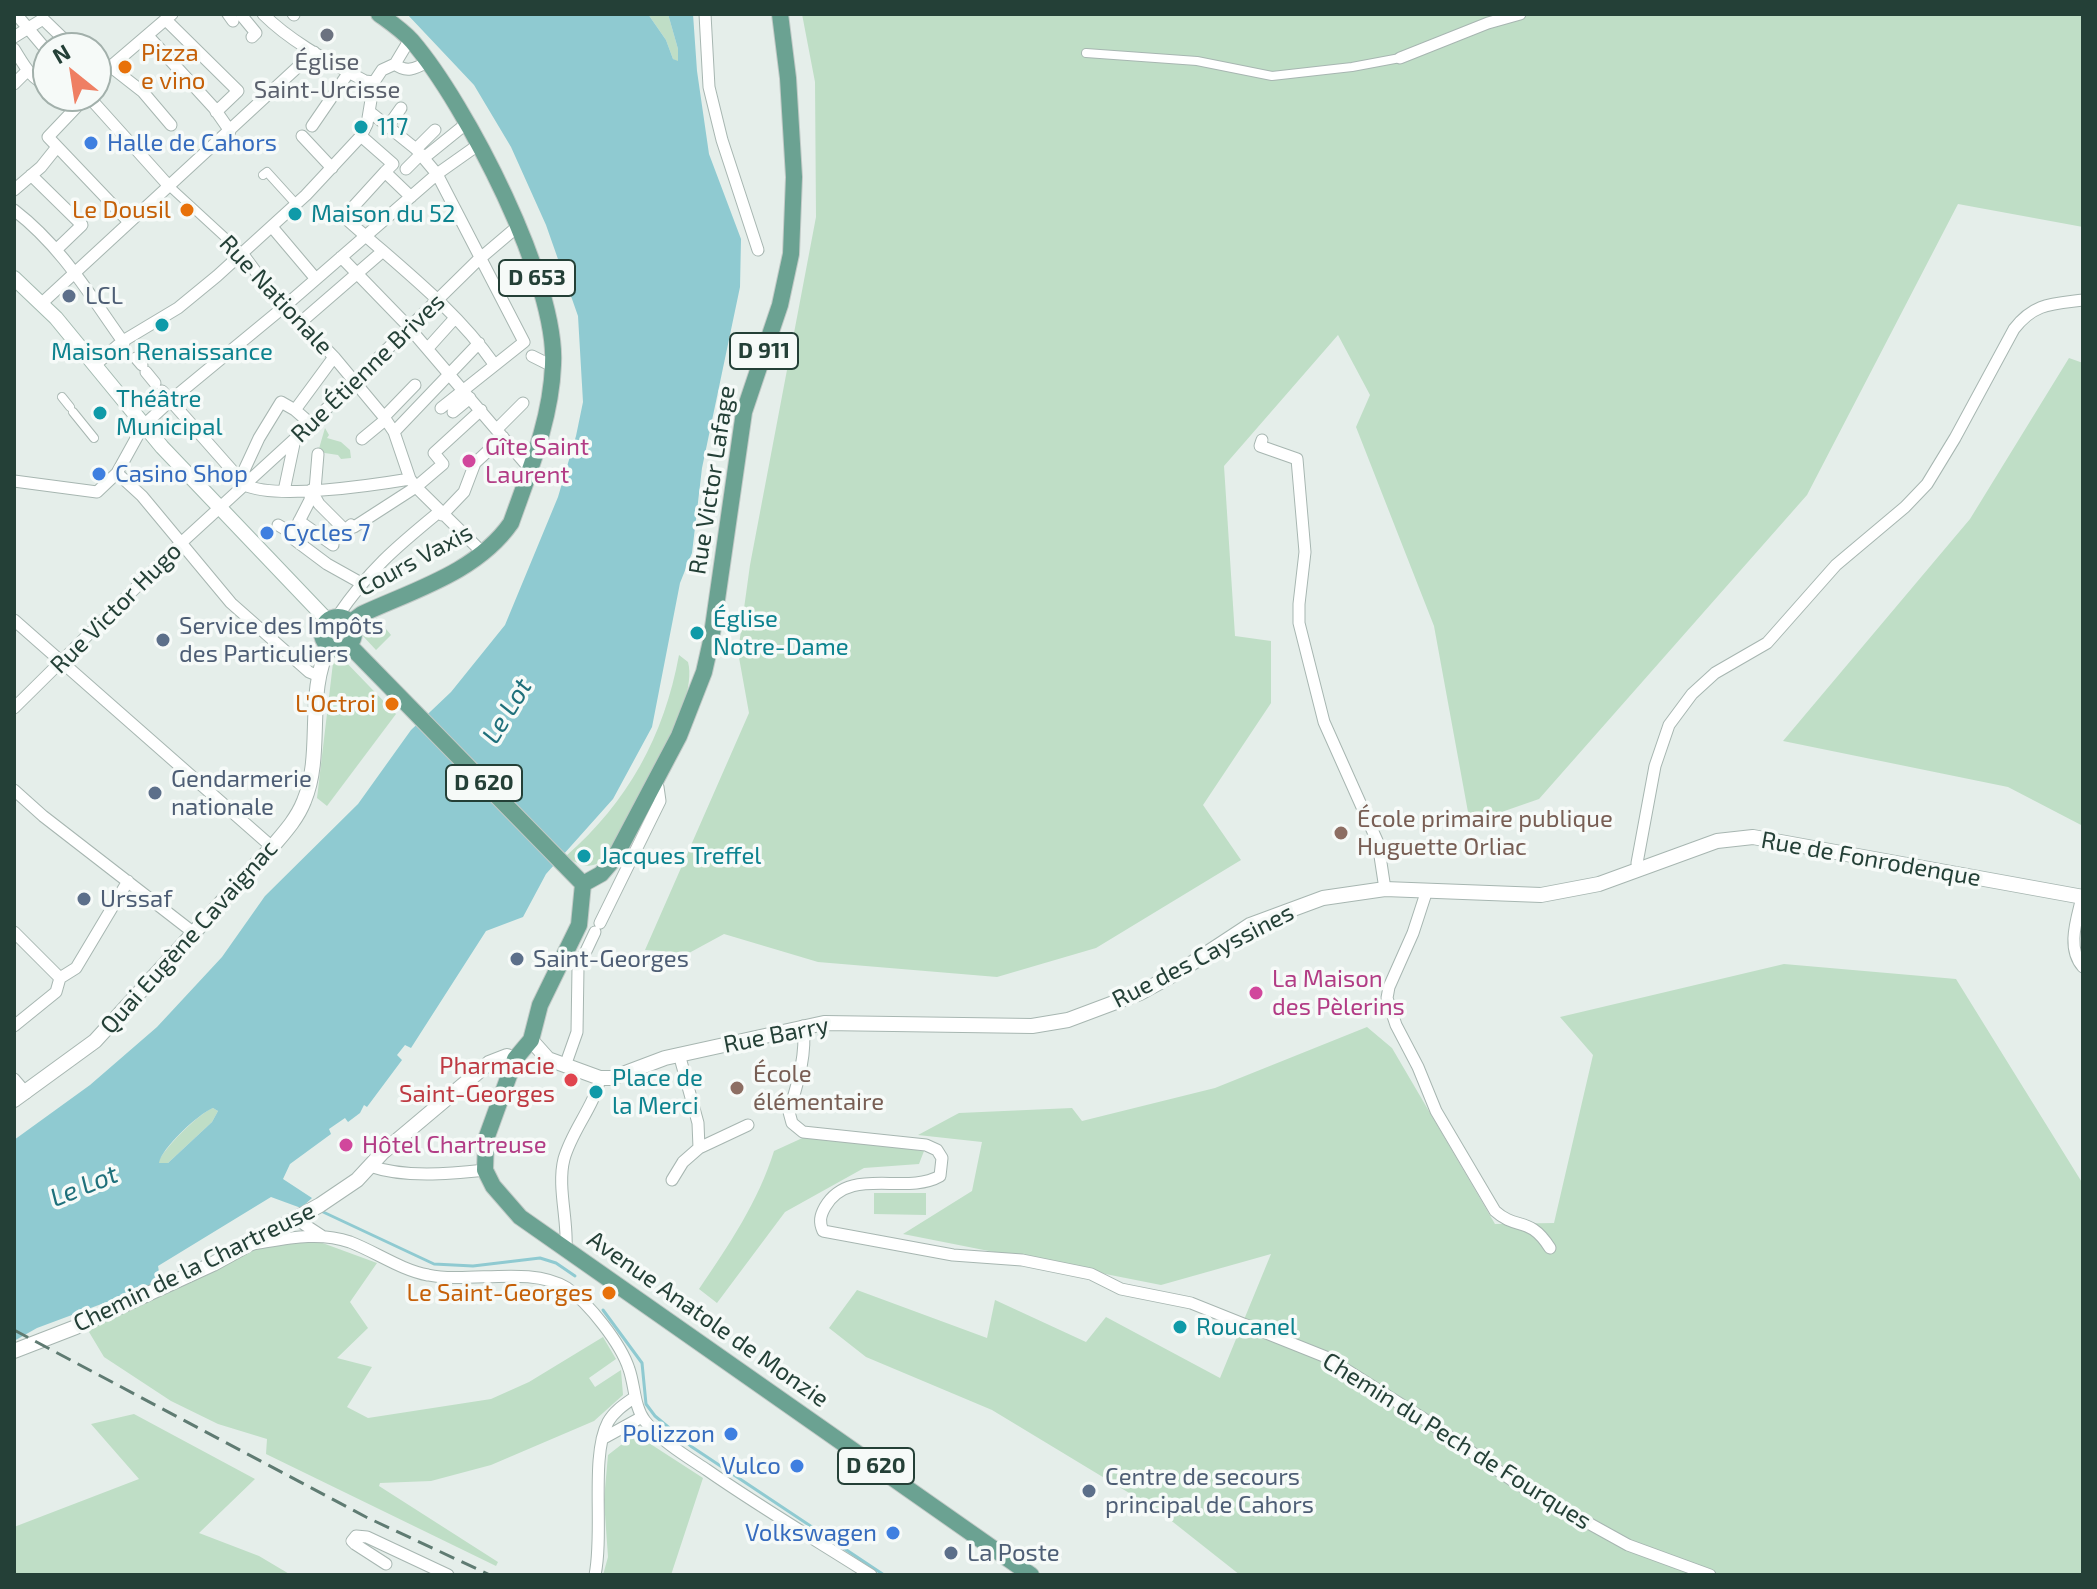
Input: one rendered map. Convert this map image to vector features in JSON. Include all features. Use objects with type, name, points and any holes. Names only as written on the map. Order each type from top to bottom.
[{"type":"main road","name":"D 653","points":[[379,14],[410,39],[467,123],[517,227],[547,310],[554,363],[549,407],[530,469]]},
{"type":"main road","name":"Rue Victor Lafage","points":[[653,783],[688,716],[704,672],[744,412],[780,305],[791,254],[794,177],[779,18]]},
{"type":"main road","name":"Cours Vaxis","points":[[338,620],[362,614],[457,570],[484,554],[511,523],[530,469]]},
{"type":"main road","points":[[338,620],[354,637],[349,645],[340,649],[329,647],[322,635],[338,620]]},
{"type":"main road","name":"D 620","points":[[349,645],[583,884]]},
{"type":"main road","name":"D 911","points":[[583,884],[601,874],[614,859],[653,783]]},
{"type":"main road","points":[[485,1170],[486,1139],[515,1059],[531,1040],[537,1013],[579,925],[583,884]]},
{"type":"main road","name":"Avenue Anatole de Monzie","points":[[485,1170],[493,1186],[520,1217],[1031,1575]]},
{"type":"street","points":[[16,14],[32,33]]},
{"type":"street","points":[[244,14],[242,16],[256,33],[252,37]]},
{"type":"street","points":[[263,14],[276,27],[314,52],[365,81],[374,82]]},
{"type":"street","points":[[705,14],[709,87],[722,140],[758,250]]},
{"type":"street","points":[[1086,53],[1197,61],[1272,76],[1400,58],[1488,23],[1520,14]]},
{"type":"street","points":[[112,66],[169,17],[238,91],[216,112]]},
{"type":"street","points":[[14,37],[43,19],[56,32]]},
{"type":"street","points":[[148,36],[230,131]]},
{"type":"street","points":[[95,365],[123,342],[178,308],[272,227],[332,168],[361,136],[370,112],[374,82],[382,70],[395,64],[410,39]]},
{"type":"street","points":[[14,49],[32,76]]},
{"type":"street","points":[[42,303],[314,52]]},
{"type":"street","points":[[395,64],[402,70],[408,70],[427,62]]},
{"type":"street","points":[[112,68],[143,92],[171,125]]},
{"type":"street","points":[[14,84],[27,71]]},
{"type":"street","points":[[312,126],[349,72]]},
{"type":"street","points":[[389,125],[401,108]]},
{"type":"street","points":[[72,112],[48,137],[129,222]]},
{"type":"street","name":"Rue Nationale","points":[[98,112],[168,185],[242,253],[270,291],[334,357],[394,432],[413,483],[484,554]]},
{"type":"street","points":[[370,112],[421,153],[437,174],[524,342],[494,364],[447,410]]},
{"type":"street","points":[[421,153],[467,123]]},
{"type":"street","points":[[406,169],[421,153],[435,130]]},
{"type":"street","points":[[302,136],[332,168]]},
{"type":"street","points":[[361,136],[393,164],[344,217],[438,301],[479,343],[494,364]]},
{"type":"street","points":[[14,481],[97,492],[121,476],[143,426],[163,391],[285,306],[437,174],[478,145]]},
{"type":"street","points":[[14,190],[57,147]]},
{"type":"street","points":[[263,175],[267,172],[296,204]]},
{"type":"street","points":[[385,172],[411,197]]},
{"type":"street","points":[[31,175],[82,225],[57,249]]},
{"type":"street","points":[[14,210],[57,249],[123,342]]},
{"type":"street","points":[[272,227],[316,279]]},
{"type":"street","name":"Rue Étienne Brives","points":[[219,509],[243,482],[295,439],[480,258],[517,227]]},
{"type":"street","points":[[301,322],[383,251]]},
{"type":"street","points":[[341,257],[428,348],[530,469]]},
{"type":"street","points":[[14,278],[42,303],[143,426],[219,509],[338,620],[361,583],[386,555],[464,492],[475,463],[523,403]]},
{"type":"street","points":[[1639,870],[1637,863],[1655,766],[1669,725],[1692,694],[1715,673],[1767,643],[1836,565],[1905,507],[1927,484],[2014,329],[2025,315],[2033,310],[2083,300]]},
{"type":"street","points":[[428,348],[455,318]]},
{"type":"street","points":[[394,432],[479,343]]},
{"type":"street","points":[[532,356],[546,363],[554,363]]},
{"type":"street","points":[[295,410],[334,357]]},
{"type":"street","points":[[141,365],[243,482],[256,491],[413,483]]},
{"type":"street","points":[[362,439],[415,385]]},
{"type":"street","points":[[62,397],[94,438]]},
{"type":"street","points":[[243,482],[259,438],[281,402],[311,424]]},
{"type":"street","points":[[313,490],[319,504],[345,530],[443,464],[434,453],[481,410]]},
{"type":"street","points":[[284,491],[295,439]]},
{"type":"street","points":[[1262,440],[1260,446],[1297,459],[1305,552],[1299,623],[1324,722],[1378,843],[1385,889]]},
{"type":"street","points":[[318,454],[310,500],[291,537],[327,564],[361,583]]},
{"type":"street","points":[[121,476],[231,603],[309,672],[319,676]]},
{"type":"street","name":"Rue Victor Hugo","points":[[14,708],[219,509]]},
{"type":"street","points":[[299,521],[333,545]]},
{"type":"street","points":[[278,525],[293,534]]},
{"type":"street","points":[[14,620],[272,847]]},
{"type":"street","name":"Quai Eugène Cavaignac","points":[[20,1096],[95,1041],[295,818],[305,800],[310,779],[319,676],[329,647]]},
{"type":"street","points":[[565,1066],[577,1032],[578,968],[657,811],[660,801],[658,787],[653,783]]},
{"type":"street","points":[[14,790],[194,933]]},
{"type":"street","name":"Rue de Fonrodenque","points":[[1427,890],[1541,895],[1599,884],[1717,841],[1753,837],[2082,897]]},
{"type":"street","points":[[14,1026],[56,992],[60,978],[76,968],[128,881]]},
{"type":"street","name":"Rue des Cayssines","points":[[980,1026],[1032,1026],[1068,1020],[1140,993],[1250,925],[1323,898],[1385,889],[1427,890]]},
{"type":"street","points":[[1427,890],[1409,943],[1389,987],[1387,998],[1396,1025],[1436,1111],[1495,1211],[1504,1219],[1527,1224],[1541,1233],[1550,1248]]},
{"type":"street","points":[[2082,897],[2073,947],[2075,958],[2083,967]]},
{"type":"street","points":[[14,932],[60,978]]},
{"type":"street","name":"Rue Barry","points":[[600,1078],[625,1075],[679,1054],[803,1026],[852,1022],[980,1026]]},
{"type":"street","name":"Chemin du Pech de Fourques","points":[[803,1026],[805,1038],[789,1112],[796,1127],[803,1132],[926,1145],[937,1150],[942,1158],[940,1176],[922,1183],[866,1183],[846,1188],[832,1197],[823,1210],[819,1222],[823,1231],[953,1255],[1022,1260],[1091,1274],[1121,1289],[1191,1303],[1326,1357],[1424,1419],[1516,1483],[1628,1545],[1710,1575]]},
{"type":"street","points":[[531,1040],[548,1059],[600,1078],[564,1161],[566,1248]]},
{"type":"street","points":[[679,1054],[698,1123],[699,1148]]},
{"type":"street","name":"Chemin de la Chartreuse","points":[[14,1351],[128,1303],[250,1244],[320,1205],[357,1180],[382,1153],[489,1063],[507,1056],[515,1059]]},
{"type":"street","points":[[14,1079],[20,1096]]},
{"type":"street","points":[[672,1180],[683,1162],[699,1148],[748,1125]]},
{"type":"street","points":[[370,1166],[387,1172],[461,1173],[485,1170]]},
{"type":"street","points":[[300,1237],[294,1227],[300,1216],[322,1237]]},
{"type":"street","points":[[250,1244],[322,1237],[348,1242],[426,1275],[519,1277],[547,1281],[568,1289],[591,1309],[628,1365],[642,1417],[670,1445],[871,1575]]},
{"type":"street","points":[[595,1575],[601,1439],[609,1419],[635,1397]]},
{"type":"street","points":[[601,1439],[642,1417]]},
{"type":"street","points":[[386,1564],[352,1541],[356,1536],[367,1537],[448,1575]]},
{"type":"green space","points":[[648,14],[668,14],[678,49],[678,62],[673,59],[666,40]]},
{"type":"green space","points":[[802,14],[2083,14],[2083,227],[1958,204],[1807,495],[1539,799],[1470,823],[1434,626],[1356,427],[1370,395],[1338,335],[1224,466],[1235,636],[1271,641],[1271,703],[1203,805],[1241,860],[1096,948],[997,977],[818,962],[724,934],[689,953],[645,950],[749,713],[738,652],[750,565],[816,217],[815,82]]},
{"type":"green space","points":[[2069,358],[2083,363],[2083,826],[2008,787],[1783,741],[1970,519]]},
{"type":"green space","points":[[325,428],[329,435],[327,438],[341,442],[350,450],[351,458],[341,459],[338,455],[318,452]]},
{"type":"green space","points":[[377,618],[391,635],[376,650],[362,635],[368,623]]},
{"type":"green space","points":[[679,655],[688,662],[689,681],[684,705],[661,759],[608,855],[593,865],[577,863],[566,856],[608,813],[640,766],[653,740],[664,713]]},
{"type":"green space","points":[[338,657],[396,714],[327,806],[317,798],[333,663]]},
{"type":"green space","points":[[1784,964],[1956,979],[2083,1184],[2083,1575],[1240,1575],[1159,1511],[992,1410],[866,1357],[829,1328],[857,1290],[987,1338],[995,1300],[1086,1342],[1106,1317],[1220,1378],[1271,1254],[1161,1285],[903,1234],[972,1191],[982,1142],[918,1135],[959,1113],[1072,1108],[1082,1121],[1215,1088],[1367,1027],[1392,1048],[1495,1224],[1554,1223],[1593,1055],[1560,1017]]},
{"type":"green space","points":[[213,1108],[218,1111],[212,1122],[168,1163],[158,1163],[182,1132]]},
{"type":"green space","points":[[809,1135],[924,1151],[919,1164],[864,1168],[785,1212],[717,1303],[699,1289],[751,1205],[774,1151]]},
{"type":"green space","points":[[874,1193],[926,1193],[926,1215],[874,1214]]},
{"type":"green space","points":[[317,1241],[377,1263],[350,1302],[368,1328],[337,1358],[372,1367],[347,1407],[368,1418],[491,1399],[529,1382],[603,1337],[616,1359],[589,1378],[595,1387],[621,1370],[623,1395],[594,1421],[491,1465],[431,1481],[380,1483],[379,1486],[498,1562],[496,1566],[266,1454],[267,1439],[218,1424],[171,1401],[104,1357],[89,1332],[99,1321],[249,1251],[283,1242]]},
{"type":"green space","points":[[134,1414],[255,1479],[199,1533],[259,1556],[291,1575],[14,1575],[14,1527],[139,1479],[91,1424]]},
{"type":"green space","points":[[635,1434],[703,1478],[671,1575],[603,1575],[608,1557],[604,1500],[608,1455]]},
{"type":"water","name":"Le Lot","points":[[407,14],[648,14],[666,40],[673,59],[678,61],[678,49],[668,14],[693,14],[697,71],[709,154],[741,239],[740,287],[702,468],[692,553],[680,583],[652,727],[613,799],[546,874],[523,917],[486,931],[411,1048],[405,1045],[397,1055],[402,1060],[367,1107],[364,1105],[360,1113],[348,1122],[345,1118],[329,1129],[331,1134],[290,1164],[283,1179],[312,1198],[301,1208],[271,1197],[158,1266],[160,1278],[147,1287],[37,1328],[14,1341],[14,1140],[90,1085],[157,1027],[222,957],[265,896],[358,804],[411,730],[451,692],[505,625],[558,497],[583,402],[578,316],[546,225],[511,147],[474,85]],"holes":[[[213,1108],[218,1111],[212,1122],[168,1163],[159,1163],[166,1149],[190,1124]]]},
{"type":"waterway","points":[[321,1211],[434,1264],[473,1266],[540,1258],[556,1263],[575,1276]]},
{"type":"waterway","points":[[603,1310],[642,1363],[646,1404],[655,1416],[692,1447],[884,1575]]},
{"type":"railway","points":[[14,1330],[366,1517],[490,1575]]},
{"type":"place","name":"Église Saint-Urcisse","points":[[327,35]]},
{"type":"place","name":"Pizza e vino","points":[[125,67]]},
{"type":"place","name":"117","points":[[361,127]]},
{"type":"place","name":"Halle de Cahors","points":[[91,143]]},
{"type":"place","name":"Le Dousil","points":[[187,210]]},
{"type":"place","name":"Maison du 52","points":[[295,214]]},
{"type":"place","name":"LCL","points":[[69,296]]},
{"type":"place","name":"Maison Renaissance","points":[[162,325]]},
{"type":"place","name":"Théâtre Municipal","points":[[100,413]]},
{"type":"place","name":"Gîte Saint Laurent","points":[[469,461]]},
{"type":"place","name":"Casino Shop","points":[[99,474]]},
{"type":"place","name":"Cycles 7","points":[[267,533]]},
{"type":"place","name":"Église Notre-Dame","points":[[697,633]]},
{"type":"place","name":"Service des Impôts des Particuliers","points":[[163,640]]},
{"type":"place","name":"L'Octroi","points":[[392,704]]},
{"type":"place","name":"Gendarmerie nationale","points":[[155,793]]},
{"type":"place","name":"École primaire publique Huguette Orliac","points":[[1341,833]]},
{"type":"place","name":"Jacques Treffel","points":[[584,856]]},
{"type":"place","name":"Urssaf","points":[[84,899]]},
{"type":"place","name":"Saint-Georges","points":[[517,959]]},
{"type":"place","name":"La Maison des Pèlerins","points":[[1256,993]]},
{"type":"place","name":"Pharmacie Saint-Georges","points":[[571,1080]]},
{"type":"place","name":"École élémentaire","points":[[737,1088]]},
{"type":"place","name":"Place de la Merci","points":[[596,1092]]},
{"type":"place","name":"Hôtel Chartreuse","points":[[346,1145]]},
{"type":"place","name":"Le Saint-Georges","points":[[609,1293]]},
{"type":"place","name":"Roucanel","points":[[1180,1327]]},
{"type":"place","name":"Polizzon","points":[[731,1434]]},
{"type":"place","name":"Vulco","points":[[797,1466]]},
{"type":"place","name":"Centre de secours principal de Cahors","points":[[1089,1491]]},
{"type":"place","name":"Volkswagen","points":[[893,1533]]},
{"type":"place","name":"La Poste","points":[[951,1553]]}]
